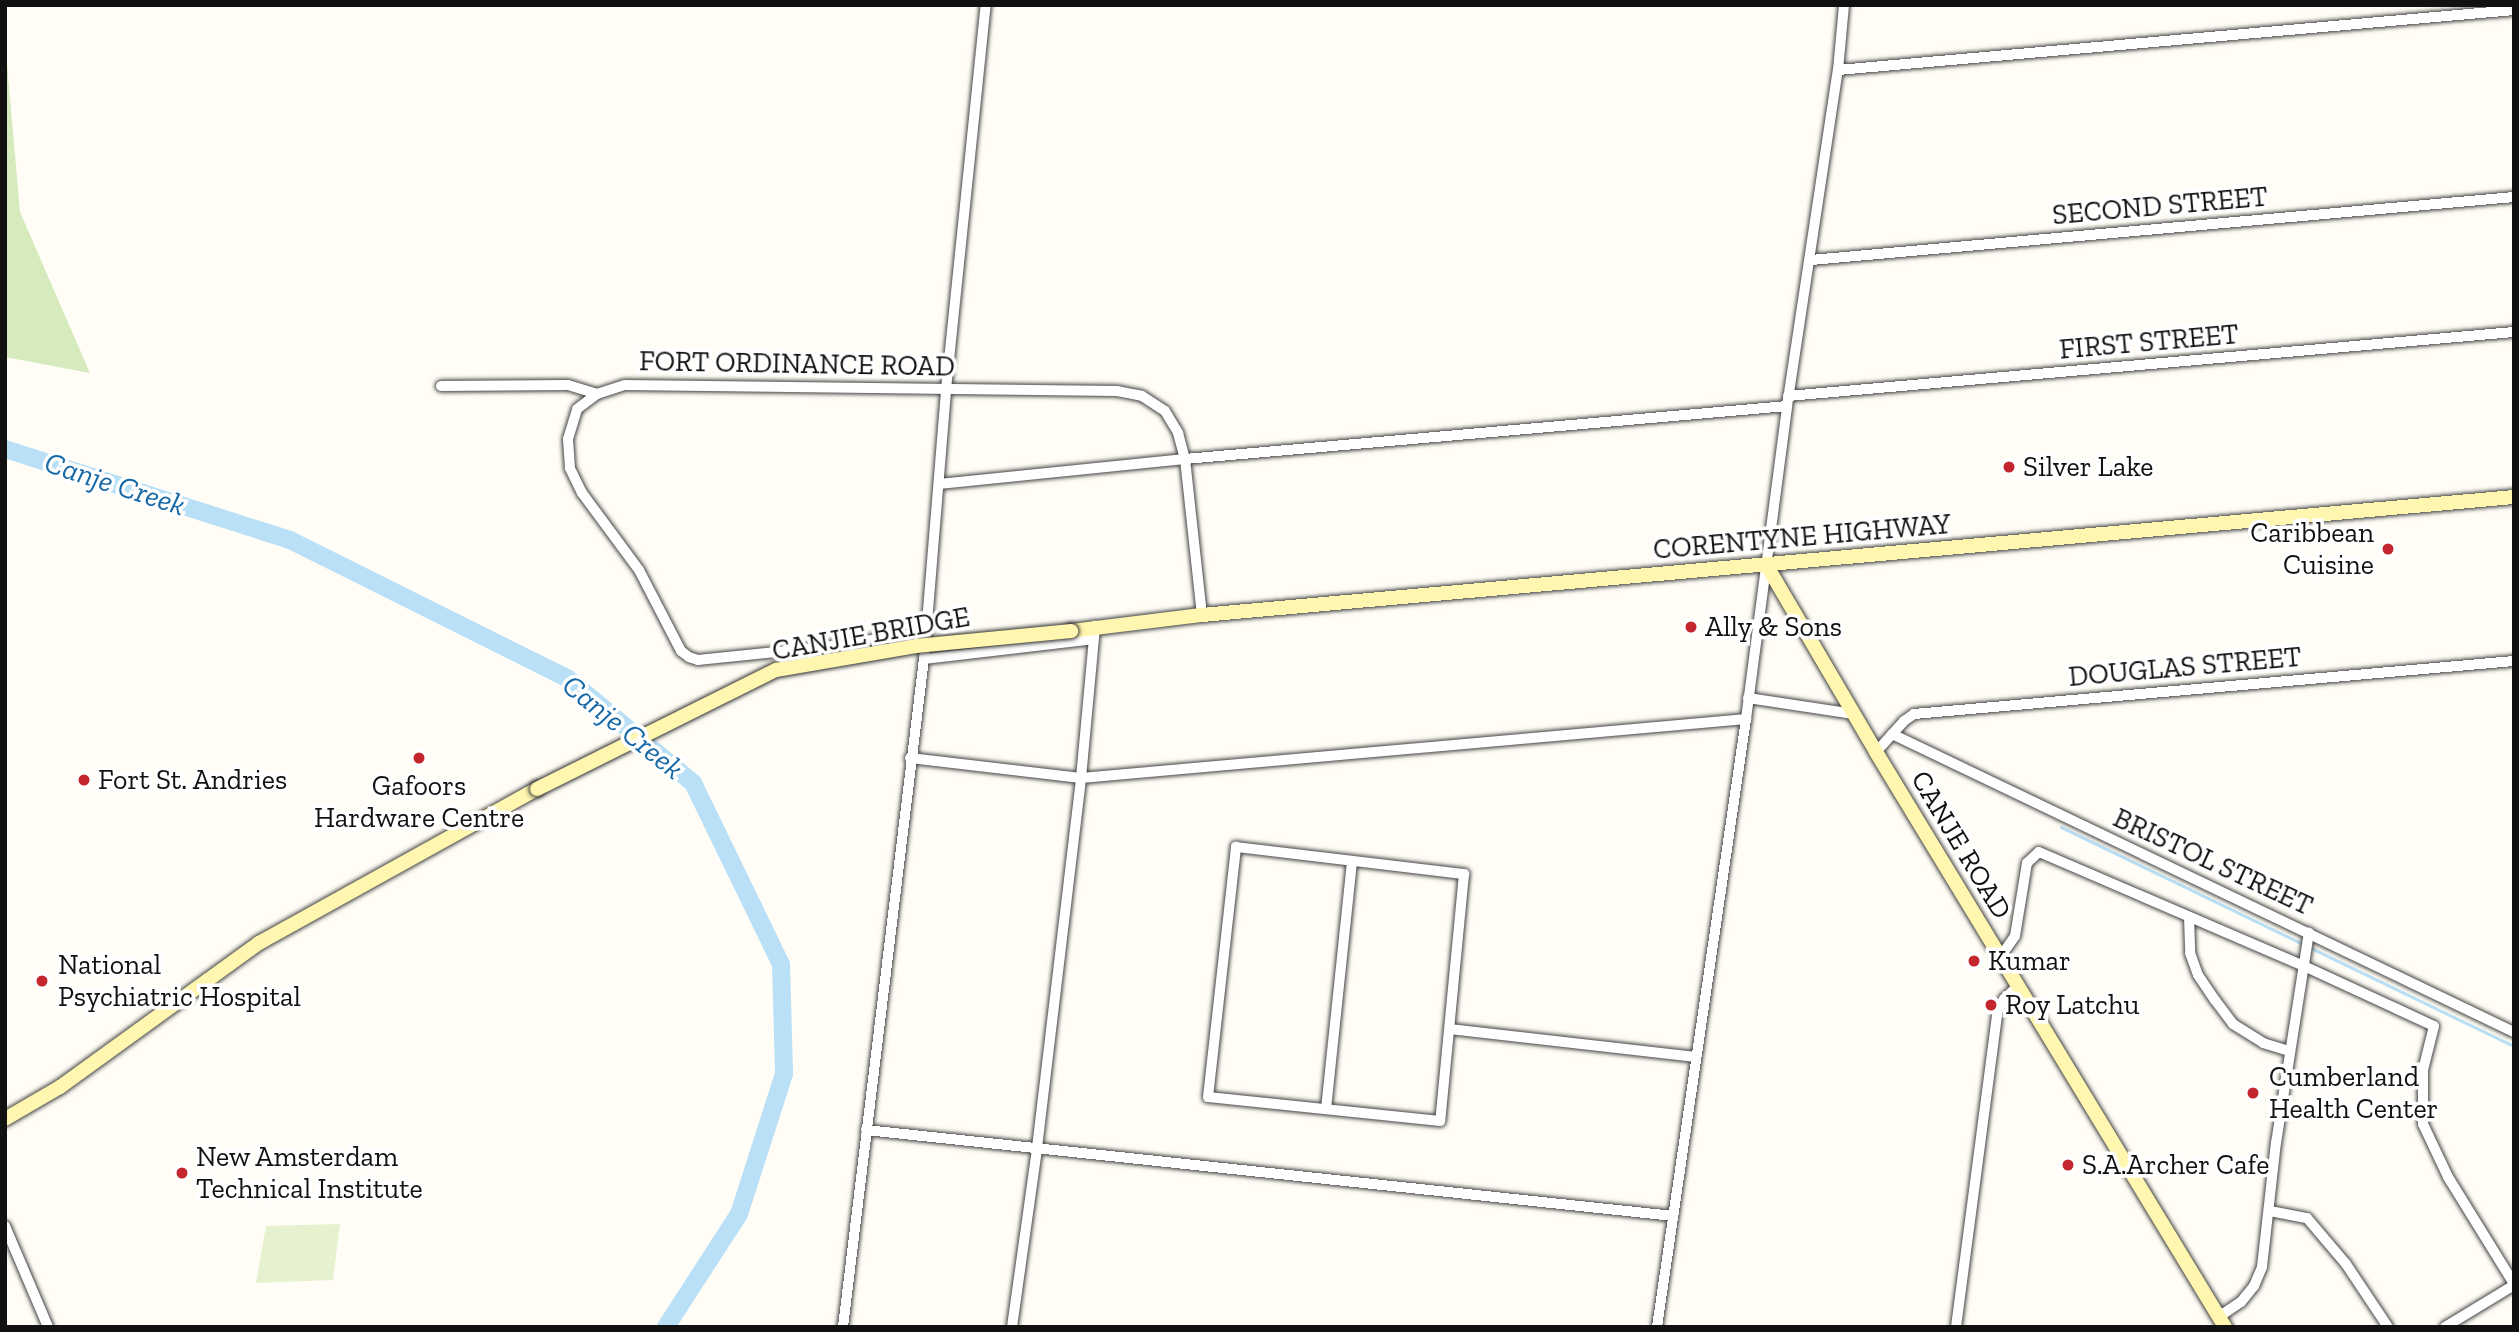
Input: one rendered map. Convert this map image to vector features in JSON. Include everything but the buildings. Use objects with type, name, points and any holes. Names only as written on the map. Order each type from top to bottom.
[{"type":"main road","name":"CORENTYNE HIGHWAY","points":[[1094,632],[1202,615],[2514,497]]},
{"type":"main road","name":"CANJE ROAD","points":[[1767,566],[1876,752],[2223,1322]]},
{"type":"main road","name":"CANJIE BRIDGE","points":[[5,1119],[60,1087],[259,943],[537,789],[776,670],[916,646],[1071,631],[1094,632]]},
{"type":"street","points":[[843,1327],[924,659],[946,389],[986,5]]},
{"type":"street","points":[[1657,1327],[1746,719],[1788,401],[1838,70],[1844,5]]},
{"type":"street","points":[[1838,70],[2514,10]]},
{"type":"street","name":"SECOND STREET","points":[[1811,260],[2514,197]]},
{"type":"street","name":"FIRST STREET","points":[[939,484],[2514,332]]},
{"type":"street","name":"FORT ORDINANCE ROAD","points":[[597,394],[625,384],[1117,391],[1142,396],[1165,411],[1178,433],[1185,459],[1202,615]]},
{"type":"street","points":[[441,386],[568,385],[597,394]]},
{"type":"street","points":[[597,394],[577,409],[568,439],[570,468],[582,493],[639,570],[681,651],[689,657],[698,660],[825,647],[926,632]]},
{"type":"street","points":[[924,659],[1094,632],[1081,778],[1037,1148],[1012,1327]]},
{"type":"street","name":"DOUGLAS STREET","points":[[1876,752],[1914,714],[2514,661]]},
{"type":"street","points":[[1748,698],[1854,714]]},
{"type":"street","points":[[910,758],[1081,778],[1746,719]]},
{"type":"street","name":"BRISTOL STREET","points":[[1892,734],[2514,1032]]},
{"type":"street","points":[[1236,847],[1352,861],[1464,874],[1440,1121],[1208,1097],[1236,847]]},
{"type":"street","points":[[2001,956],[2015,936],[2027,863],[2031,856],[2039,852],[2304,966],[2434,1026],[2423,1070],[2423,1124],[2448,1177],[2514,1285],[2445,1327]]},
{"type":"street","points":[[1326,1109],[1352,861]]},
{"type":"street","points":[[2189,917],[2190,953],[2198,975],[2233,1024],[2263,1043],[2290,1051]]},
{"type":"street","points":[[2223,1322],[2254,1286],[2262,1267],[2290,1051],[2309,933]]},
{"type":"street","points":[[1956,1327],[1998,1010],[2004,999],[2018,986]]},
{"type":"street","points":[[1450,1028],[1695,1057]]},
{"type":"street","points":[[866,1130],[1672,1216]]},
{"type":"street","points":[[2270,1211],[2307,1218],[2346,1264],[2388,1327]]},
{"type":"street","points":[[5,1226],[48,1327]]},
{"type":"green space","points":[[5,41],[20,212],[90,373],[5,357]]},
{"type":"green space","points":[[340,1224],[333,1280],[256,1283],[266,1226]]},
{"type":"waterway","name":"Canje Creek","points":[[5,449],[290,540],[567,678],[693,783],[781,964],[784,1074],[739,1214],[666,1327]]},
{"type":"waterway","points":[[2061,827],[2303,944]]},
{"type":"waterway","points":[[2309,947],[2514,1046]]},
{"type":"place","name":"Silver Lake","points":[[2009,467]]},
{"type":"place","name":"Caribbean Cuisine","points":[[2388,549]]},
{"type":"place","name":"Ally & Sons","points":[[1691,627]]},
{"type":"place","name":"Gafoors Hardware Centre","points":[[419,758]]},
{"type":"place","name":"Fort St. Andries","points":[[84,780]]},
{"type":"place","name":"Kumar","points":[[1974,961]]},
{"type":"place","name":"National Psychiatric Hospital","points":[[42,981]]},
{"type":"place","name":"Roy Latchu","points":[[1991,1005]]},
{"type":"place","name":"Cumberland Health Center","points":[[2253,1093]]},
{"type":"place","name":"S.A.Archer Cafe","points":[[2068,1165]]},
{"type":"place","name":"New Amsterdam Technical Institute","points":[[182,1173]]}]
